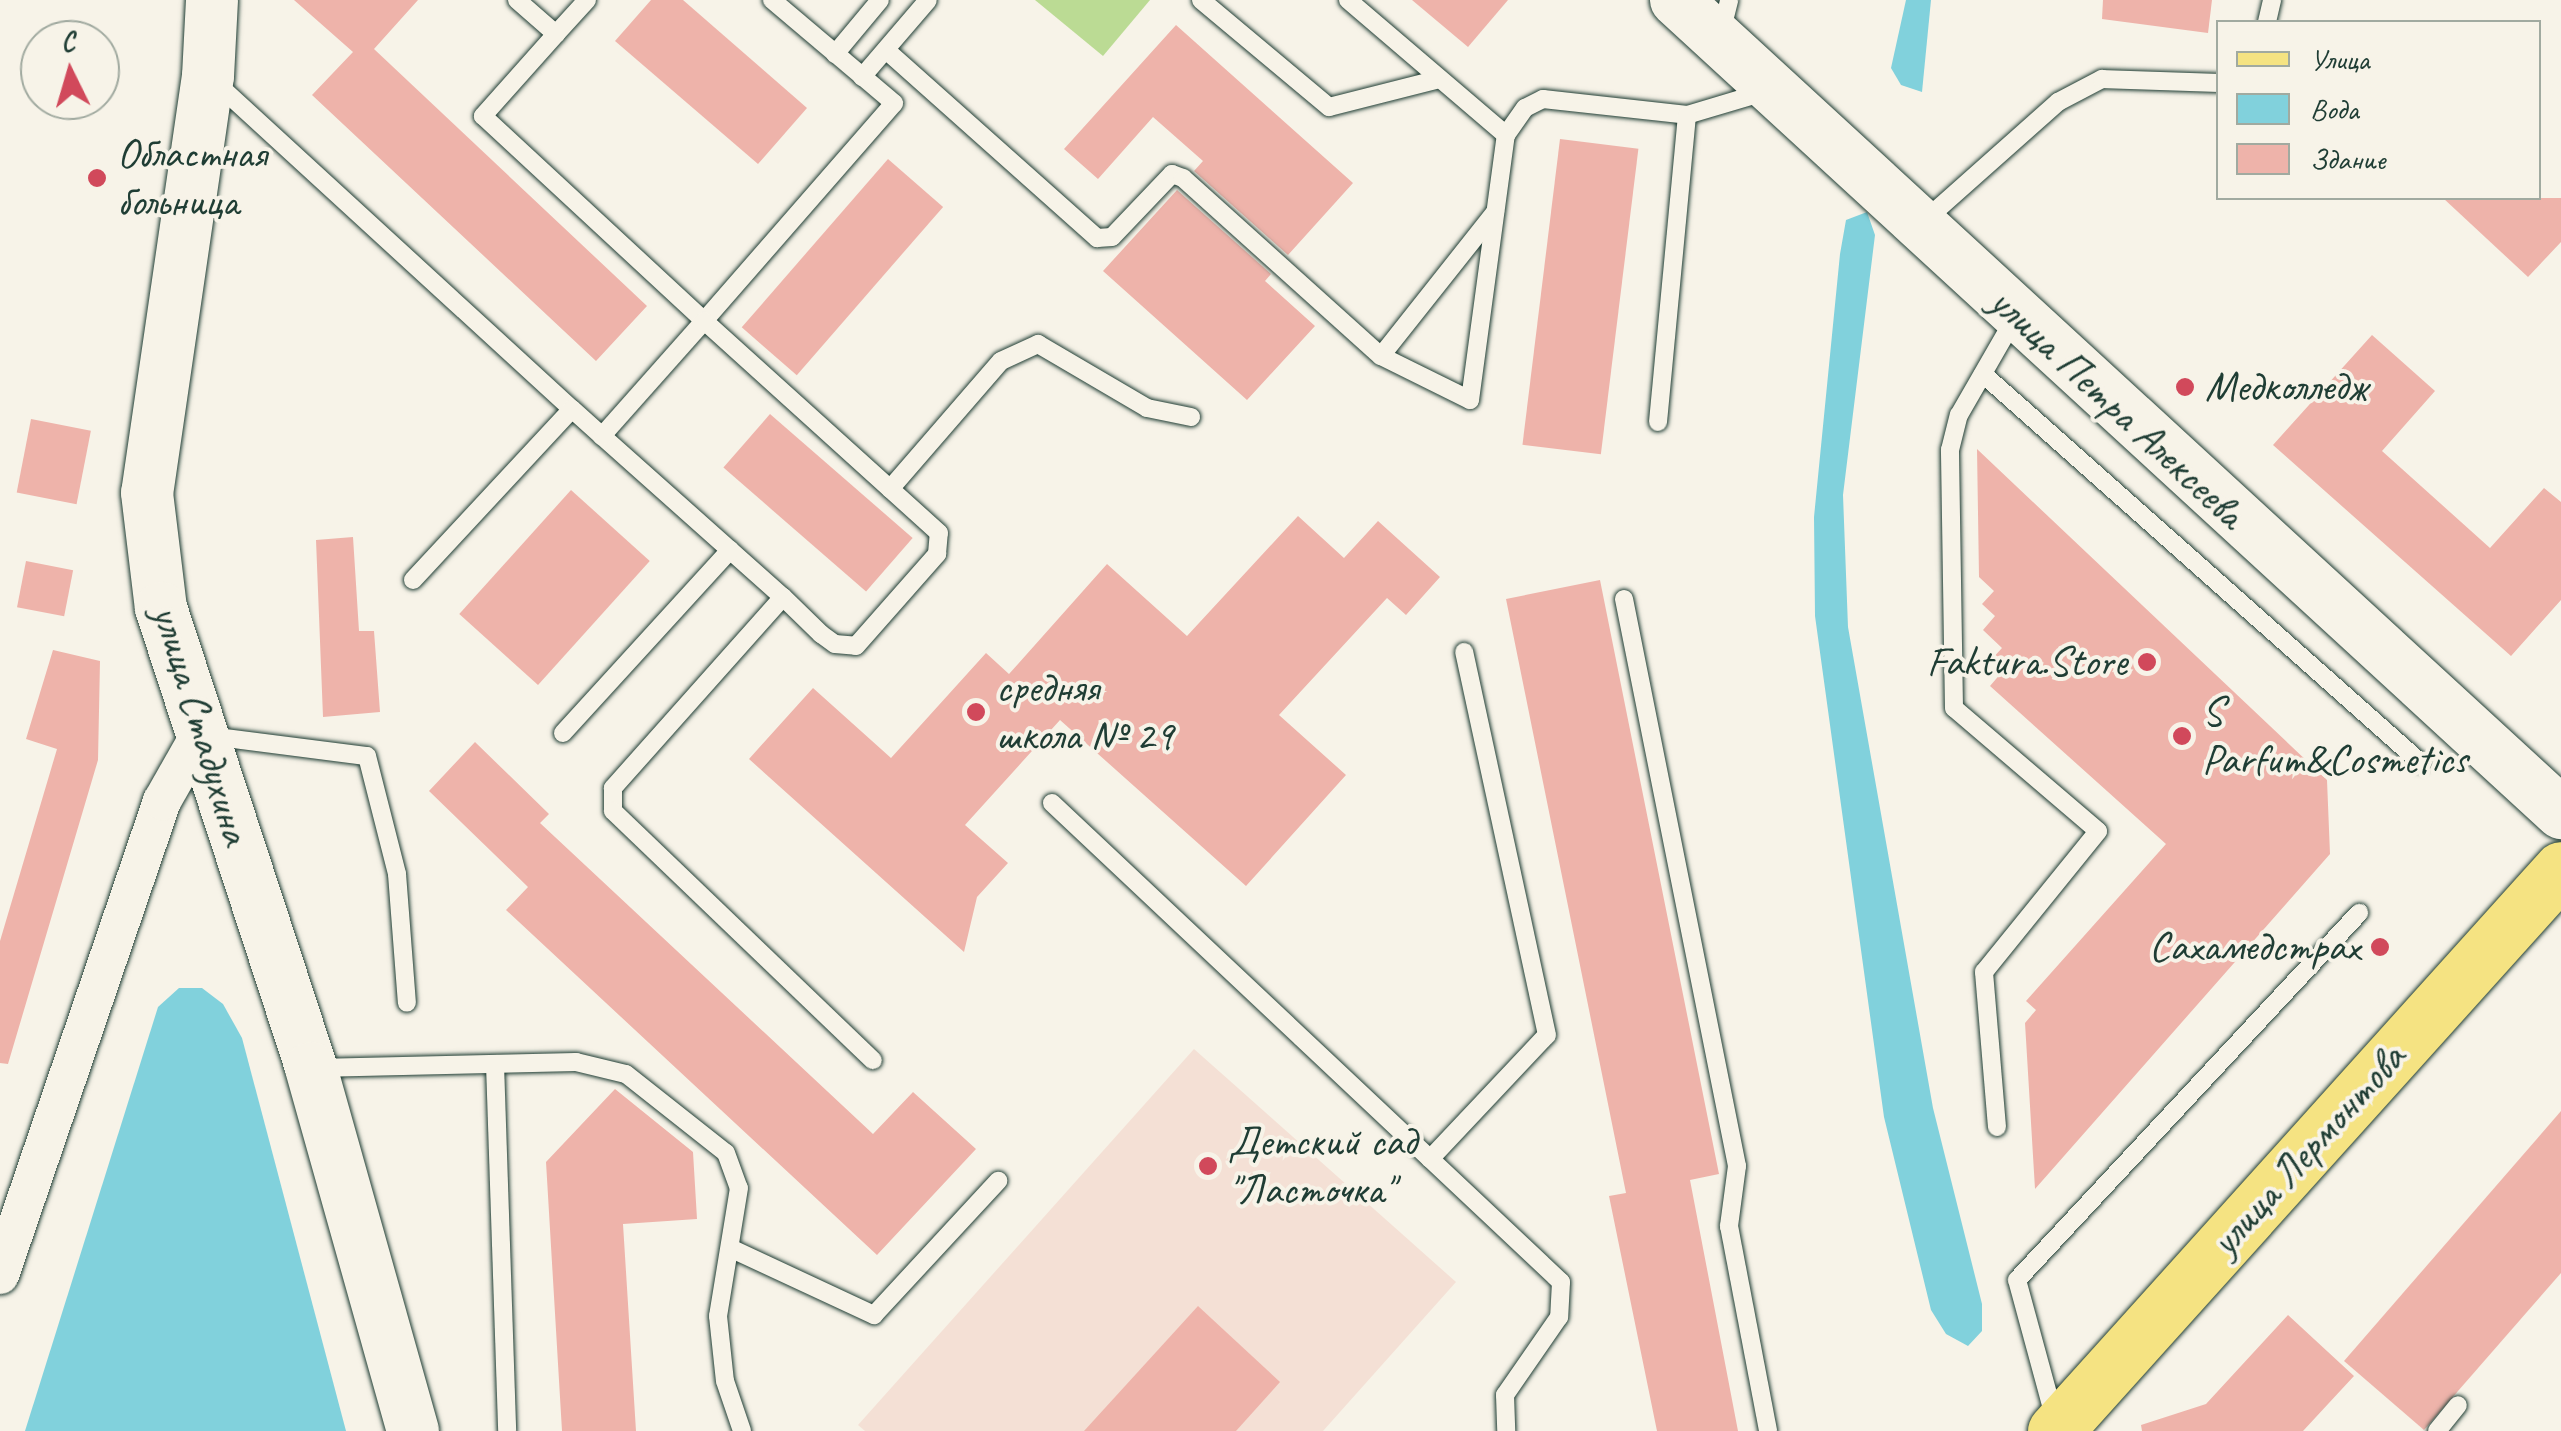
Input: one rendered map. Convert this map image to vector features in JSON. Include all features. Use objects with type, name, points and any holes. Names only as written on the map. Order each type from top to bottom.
[{"type":"main road","name":"улица Лермонтова","points":[[2057,1430],[2561,869]]},
{"type":"street","name":"улица Стадухина","points":[[212,0],[208,76],[148,493],[161,608],[312,1068],[412,1431]]},
{"type":"street","name":"улица Петра Алексеева","points":[[1676,0],[1724,20],[1771,90],[2561,813]]},
{"type":"street","points":[[0,1275],[162,801],[200,734]]},
{"type":"lane","points":[[516,0],[556,34]]},
{"type":"lane","points":[[208,76],[835,644],[856,646],[939,545],[939,533],[483,116],[587,0]]},
{"type":"lane","points":[[602,436],[894,103],[772,0]]},
{"type":"lane","points":[[835,54],[880,0]]},
{"type":"lane","points":[[862,78],[928,0]]},
{"type":"lane","points":[[1202,0],[1330,107],[1440,79]]},
{"type":"lane","points":[[1348,0],[1506,135]]},
{"type":"lane","points":[[886,50],[1097,238],[1112,237],[1172,174],[1183,178],[1381,356],[1470,400],[1506,135],[1534,100],[1688,115],[1771,90]]},
{"type":"lane","points":[[1919,226],[2032,123],[2102,79],[2216,84]]},
{"type":"lane","points":[[1658,422],[1688,115]]},
{"type":"lane","points":[[1381,356],[1496,211]]},
{"type":"lane","points":[[1997,1127],[1984,972],[2098,831],[1954,708],[1950,450],[1959,415],[2016,315]]},
{"type":"lane","points":[[890,489],[1001,361],[1038,344],[1146,408],[1190,417]]},
{"type":"lane","points":[[1982,374],[2421,764]]},
{"type":"lane","points":[[413,580],[572,409]]},
{"type":"lane","points":[[564,734],[730,550]]},
{"type":"lane","points":[[782,597],[612,788],[613,811],[873,1060]]},
{"type":"lane","points":[[1624,599],[1737,1166],[1729,1226],[1768,1431]]},
{"type":"lane","points":[[1430,1159],[1547,1035],[1464,652]]},
{"type":"lane","points":[[200,734],[367,756],[397,874],[408,1003]]},
{"type":"lane","points":[[1052,803],[1561,1282],[1558,1316],[1505,1395],[1506,1431]]},
{"type":"lane","points":[[2057,1430],[2017,1280],[2359,913]]},
{"type":"lane","points":[[312,1068],[576,1062],[626,1074],[726,1153],[739,1188],[718,1316],[725,1381],[742,1431]]},
{"type":"lane","points":[[495,1064],[507,1431]]},
{"type":"lane","points":[[730,1248],[874,1314],[998,1181]]},
{"type":"lane","points":[[2436,1431],[2458,1404]]},
{"type":"shaded area","name":"Детский сад \"Ласточка\"","points":[[1194,1049],[1456,1282],[1323,1431],[865,1431],[858,1425]]},
{"type":"green space","points":[[1035,0],[1150,0],[1103,56]]},
{"type":"water","points":[[1906,0],[1931,0],[1922,92],[1901,85],[1891,68]]},
{"type":"water","points":[[1867,212],[1875,235],[1843,495],[1848,627],[1933,1108],[1982,1304],[1982,1331],[1968,1346],[1946,1334],[1931,1310],[1884,1117],[1815,616],[1814,517],[1840,254],[1846,220]]},
{"type":"water","points":[[179,988],[202,988],[223,1004],[242,1038],[346,1431],[25,1431],[158,1007]]},
{"type":"building","points":[[294,0],[418,0],[374,49],[647,306],[596,361],[312,95],[353,52]]},
{"type":"building","points":[[651,0],[683,0],[807,108],[758,164],[615,41]]},
{"type":"building","points":[[1412,0],[1508,0],[1468,47]]},
{"type":"building","points":[[2103,0],[2212,0],[2208,33],[2102,19]]},
{"type":"building","points":[[1176,25],[1353,183],[1288,255],[1194,171],[1203,161],[1153,117],[1098,179],[1064,149]]},
{"type":"building","points":[[1560,139],[1638,149],[1601,454],[1522,445]]},
{"type":"building","points":[[888,159],[943,207],[797,375],[742,327]]},
{"type":"building","points":[[1177,190],[1271,274],[1265,281],[1315,326],[1247,400],[1103,271]]},
{"type":"building","points":[[2561,198],[2561,242],[2528,277],[2445,200]]},
{"type":"building","points":[[2372,335],[2435,391],[2382,451],[2490,548],[2544,488],[2561,502],[2561,600],[2511,656],[2273,445]]},
{"type":"building","points":[[770,414],[913,538],[866,592],[723,468]]},
{"type":"building","points":[[31,419],[91,431],[77,504],[17,493]]},
{"type":"building","points":[[1977,449],[2327,780],[2330,854],[2035,1189],[2025,1023],[2036,1010],[2026,1001],[2166,844],[1990,686],[2002,672],[1990,661],[2002,648],[1983,630],[1995,616],[1982,604],[1994,591],[1979,577]]},
{"type":"building","points":[[571,490],[650,561],[538,685],[459,614]]},
{"type":"building","points":[[1298,516],[1344,558],[1378,521],[1440,577],[1406,615],[1387,598],[1279,715],[1346,775],[1246,886],[1060,720],[965,825],[1008,863],[977,897],[964,952],[749,759],[813,688],[891,758],[986,653],[1009,674],[1107,564],[1187,636]]},
{"type":"building","points":[[353,537],[359,631],[374,631],[380,712],[323,717],[316,540]]},
{"type":"building","points":[[26,561],[73,570],[64,616],[17,607]]},
{"type":"building","points":[[1600,580],[1719,1174],[1690,1180],[1738,1431],[1657,1431],[1609,1196],[1626,1193],[1506,599]]},
{"type":"building","points":[[53,650],[100,661],[98,760],[8,1064],[0,1063],[0,941],[57,749],[26,739]]},
{"type":"building","points":[[475,742],[549,814],[540,823],[873,1134],[913,1092],[976,1149],[877,1255],[506,910],[528,887],[429,791]]},
{"type":"building","points":[[615,1089],[693,1152],[697,1219],[623,1224],[636,1431],[562,1431],[546,1162]]},
{"type":"building","points":[[2561,1111],[2561,1273],[2424,1430],[2344,1361]]},
{"type":"building","points":[[1198,1306],[1280,1382],[1236,1431],[1084,1431]]},
{"type":"building","points":[[2288,1315],[2354,1376],[2303,1431],[2142,1431],[2141,1425],[2206,1404]]},
{"type":"place","name":"Областная больница","points":[[97,178]]},
{"type":"place","name":"Медколледж","points":[[2185,387]]},
{"type":"place","name":"Faktura.Store","points":[[2147,662]]},
{"type":"place","name":"средняя школа № 29","points":[[976,712]]},
{"type":"place","name":"S Parfum&Cosmetics","points":[[2182,736]]},
{"type":"place","name":"Сахамедстрах","points":[[2380,947]]},
{"type":"place","name":"Детский сад \"Ласточка\"","points":[[1208,1166]]}]
